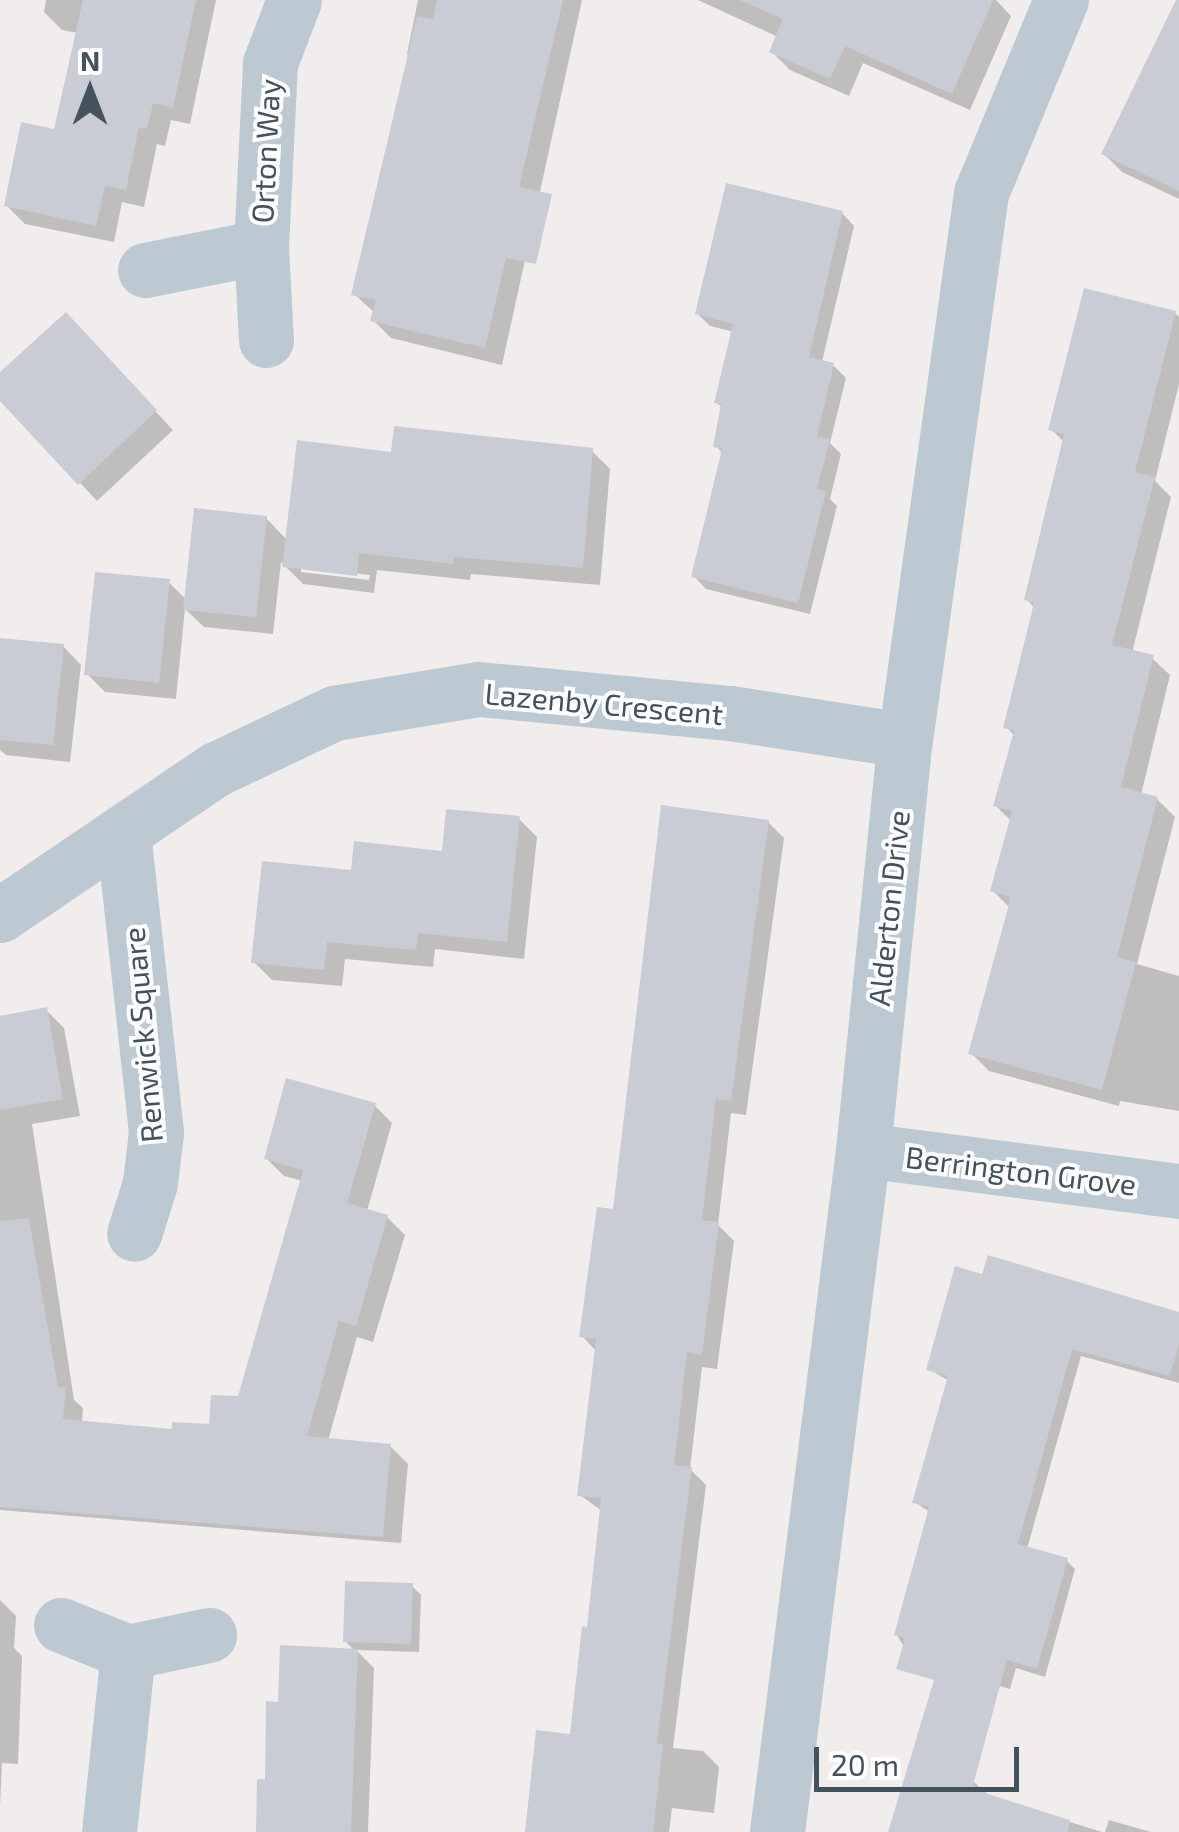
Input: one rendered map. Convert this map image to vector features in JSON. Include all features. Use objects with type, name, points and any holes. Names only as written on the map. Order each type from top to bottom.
[{"type":"street","name":"Orton Way","points":[[266,340],[261,247],[270,64],[294,0]]},
{"type":"street","name":"Alderton Drive","points":[[777,1832],[863,1150],[906,740],[981,193],[1060,0]]},
{"type":"street","name":"Orton Way","points":[[145,270],[261,247]]},
{"type":"street","name":"Lazenby Crescent","points":[[0,915],[216,769],[334,713],[479,690],[730,713],[906,740]]},
{"type":"street","name":"Renwick Square","points":[[123,834],[156,1132],[150,1183],[134,1234]]},
{"type":"street","name":"Berrington Grove","points":[[863,1150],[1179,1191]]},
{"type":"street","points":[[61,1625],[128,1652],[209,1635]]},
{"type":"street","points":[[109,1832],[128,1652]]},
{"type":"building","points":[[83,0],[196,0],[173,108],[153,103],[147,129],[139,127],[126,190],[105,186],[96,226],[4,206],[21,122],[54,129]]},
{"type":"building","points":[[437,0],[563,0],[519,187],[552,194],[536,264],[506,258],[485,348],[370,321],[376,300],[351,295],[417,16],[433,19]]},
{"type":"building","points":[[740,0],[993,0],[952,94],[845,46],[830,79],[769,52],[783,19]]},
{"type":"building","points":[[1179,0],[1179,191],[1101,154]]},
{"type":"building","points":[[726,183],[843,211],[809,357],[834,363],[817,437],[830,439],[817,489],[826,491],[798,603],[691,577],[722,449],[713,447],[721,404],[714,403],[733,324],[695,314]]},
{"type":"building","points":[[1084,288],[1176,311],[1135,472],[1155,477],[1112,645],[1154,655],[1121,787],[1158,797],[1117,957],[1136,962],[1102,1090],[968,1054],[1011,897],[990,891],[1012,811],[993,806],[1014,731],[1003,728],[1034,603],[1024,600],[1064,434],[1048,430]]},
{"type":"building","points":[[66,312],[157,410],[78,485],[0,401],[0,372]]},
{"type":"building","points":[[394,426],[593,448],[583,568],[454,557],[453,564],[359,553],[357,576],[282,567],[297,440],[391,452]]},
{"type":"building","points":[[194,508],[267,516],[256,617],[183,610]]},
{"type":"building","points":[[95,572],[170,579],[159,683],[84,675]]},
{"type":"building","points":[[0,638],[64,644],[53,745],[0,740]]},
{"type":"building","points":[[661,805],[769,820],[731,1101],[716,1099],[702,1220],[719,1222],[702,1355],[687,1352],[674,1465],[692,1467],[657,1743],[663,1744],[653,1832],[525,1832],[536,1730],[570,1734],[582,1626],[587,1627],[601,1498],[577,1496],[596,1339],[579,1337],[597,1207],[613,1209]]},
{"type":"building","points":[[446,809],[520,816],[507,942],[418,933],[416,950],[327,942],[324,970],[251,963],[262,861],[351,870],[354,841],[442,851]]},
{"type":"building","points":[[47,1007],[63,1099],[0,1110],[0,1016]]},
{"type":"building","points":[[286,1078],[376,1103],[347,1203],[388,1215],[356,1326],[339,1321],[307,1436],[391,1444],[383,1537],[0,1507],[0,1221],[29,1218],[58,1387],[66,1388],[63,1419],[172,1429],[172,1422],[209,1424],[211,1395],[238,1396],[303,1170],[264,1159]]},
{"type":"building","points":[[988,1255],[1179,1312],[1179,1344],[1170,1376],[1072,1349],[1018,1544],[1068,1558],[1037,1669],[1007,1660],[972,1789],[1070,1820],[1068,1832],[888,1832],[934,1680],[896,1669],[905,1638],[894,1635],[929,1507],[912,1503],[948,1376],[926,1370],[955,1266],[982,1274]]},
{"type":"building","points":[[345,1581],[413,1583],[411,1644],[343,1642]]},
{"type":"building","points":[[280,1645],[358,1649],[351,1832],[256,1832],[257,1779],[265,1779],[266,1701],[278,1702]]}]
